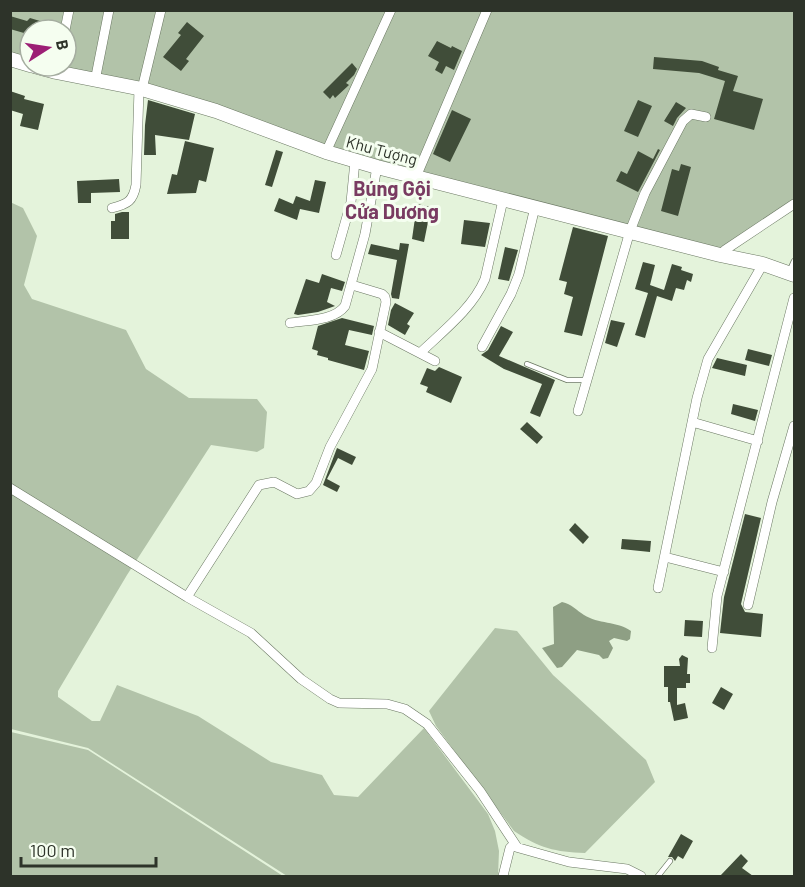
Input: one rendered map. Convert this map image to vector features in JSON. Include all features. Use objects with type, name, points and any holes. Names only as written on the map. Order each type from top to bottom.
[{"type":"street","points":[[95,81],[109,10]]},
{"type":"street","points":[[112,208],[125,205],[134,195],[140,89],[161,10]]},
{"type":"street","points":[[326,153],[391,10]]},
{"type":"street","points":[[416,177],[487,10]]},
{"type":"street","name":"Khu Tượng","points":[[78,76],[140,89],[216,111],[326,153],[503,200],[763,264],[791,274]]},
{"type":"street","points":[[578,411],[630,231],[645,193],[683,121],[691,114],[705,117]]},
{"type":"street","points":[[336,255],[351,202],[355,161]]},
{"type":"street","points":[[290,323],[334,316],[345,306],[365,234],[377,167]]},
{"type":"street","points":[[420,353],[454,320],[480,289],[485,279],[503,200]]},
{"type":"street","points":[[720,255],[795,204]]},
{"type":"street","points":[[482,347],[515,284],[535,207]]},
{"type":"street","points":[[658,588],[692,422],[708,359],[763,264]]},
{"type":"street","points":[[187,597],[259,485],[274,482],[297,494],[309,491],[316,483],[330,447],[372,369],[379,332],[385,297],[352,285]]},
{"type":"street","points":[[712,648],[714,620],[724,572],[795,298]]},
{"type":"street","points":[[379,332],[435,361]]},
{"type":"street","points":[[692,422],[758,441]]},
{"type":"street","points":[[748,606],[772,502],[795,426]]},
{"type":"street","points":[[10,488],[250,633],[301,679],[330,699],[339,703],[387,704],[405,709],[416,716],[427,724],[480,791],[517,847]]},
{"type":"street","points":[[665,557],[724,572]]},
{"type":"street","points":[[503,876],[512,846],[569,862],[627,869],[641,876]]},
{"type":"lane","points":[[791,274],[795,261]]},
{"type":"lane","points":[[527,364],[567,380],[586,380]]},
{"type":"lane","points":[[658,876],[670,861]]},
{"type":"shaded area","points":[[10,11],[794,11],[794,202],[718,249],[361,157],[78,73],[78,18],[18,18],[18,56],[11,54]]},
{"type":"shaded area","points":[[10,202],[23,208],[37,236],[24,285],[32,299],[126,330],[146,369],[189,398],[257,399],[267,412],[264,448],[257,452],[211,445],[127,575],[58,691],[58,697],[92,721],[100,721],[117,685],[198,716],[271,762],[322,775],[334,795],[358,797],[424,728],[488,814],[495,831],[499,851],[498,876],[287,876],[88,748],[11,729]]},
{"type":"shaded area","points":[[562,602],[589,618],[626,628],[631,631],[630,639],[627,641],[614,638],[609,641],[613,648],[608,658],[603,659],[599,655],[577,650],[562,667],[557,668],[542,648],[554,644],[553,607]]},
{"type":"shaded area","points":[[495,628],[517,631],[553,675],[646,760],[655,782],[585,853],[548,848],[514,831],[436,726],[429,711]]},
{"type":"shaded area","points":[[11,732],[88,750],[283,876],[11,876]]},
{"type":"building","points":[[10,16],[18,18],[18,31],[10,29]]},
{"type":"building","points":[[187,22],[204,36],[186,59],[189,61],[181,71],[163,57],[181,35],[178,33]]},
{"type":"building","points":[[437,41],[462,51],[454,70],[446,66],[442,74],[435,70],[439,62],[428,56]]},
{"type":"building","points":[[654,57],[702,61],[719,67],[718,70],[738,76],[733,91],[763,99],[754,130],[714,119],[725,81],[699,73],[653,69]]},
{"type":"building","points":[[352,63],[357,69],[346,83],[349,85],[335,98],[333,95],[330,99],[323,92]]},
{"type":"building","points":[[10,91],[25,96],[24,99],[44,104],[38,130],[20,126],[23,114],[10,110]]},
{"type":"building","points":[[148,100],[195,114],[189,140],[155,135],[156,155],[144,155]]},
{"type":"building","points":[[638,100],[652,106],[638,137],[624,131]]},
{"type":"building","points":[[676,102],[686,108],[673,126],[664,121]]},
{"type":"building","points":[[452,110],[471,119],[450,162],[433,154]]},
{"type":"building","points":[[185,141],[214,148],[206,182],[199,180],[196,193],[167,194],[172,174],[177,175]]},
{"type":"building","points":[[658,149],[660,150],[638,192],[616,181],[621,171],[627,174],[638,151],[653,159]]},
{"type":"building","points":[[276,150],[283,152],[272,187],[265,185]]},
{"type":"building","points":[[681,164],[691,167],[678,216],[661,211],[672,169],[679,171]]},
{"type":"building","points":[[119,179],[120,192],[91,193],[91,203],[78,203],[77,181]]},
{"type":"building","points":[[315,180],[326,182],[319,213],[300,209],[297,220],[274,211],[279,198],[293,204],[296,196],[310,201]]},
{"type":"building","points":[[417,204],[431,207],[424,242],[412,239]]},
{"type":"building","points":[[129,212],[129,239],[111,239],[111,221],[115,221],[115,214]]},
{"type":"building","points":[[464,220],[490,223],[485,247],[461,244]]},
{"type":"building","points":[[573,227],[608,236],[582,336],[564,332],[573,297],[564,294],[567,282],[559,280]]},
{"type":"building","points":[[400,243],[409,244],[399,299],[392,298],[391,294],[397,260],[368,254],[371,244],[399,250]]},
{"type":"building","points":[[505,247],[518,250],[509,281],[498,279]]},
{"type":"building","points":[[643,262],[655,265],[650,285],[664,290],[672,264],[693,274],[691,282],[687,280],[684,290],[676,288],[672,301],[657,296],[645,338],[635,335],[648,293],[635,289]]},
{"type":"building","points":[[322,274],[345,282],[342,291],[331,288],[327,302],[335,306],[318,312],[294,314],[306,279],[319,283]]},
{"type":"building","points":[[395,303],[414,313],[407,324],[410,326],[405,335],[388,325]]},
{"type":"building","points":[[342,318],[374,326],[372,335],[349,330],[345,345],[369,351],[364,370],[328,360],[328,358],[317,355],[318,351],[312,349],[318,326]]},
{"type":"building","points":[[611,320],[625,323],[617,347],[605,343]]},
{"type":"building","points":[[501,326],[513,332],[499,356],[555,380],[540,417],[530,413],[542,384],[504,369],[481,355],[488,350]]},
{"type":"building","points":[[748,349],[772,355],[769,366],[745,360]]},
{"type":"building","points":[[717,358],[747,365],[745,376],[712,368]]},
{"type":"building","points":[[439,367],[462,377],[451,403],[426,392],[428,387],[420,384],[427,368],[435,371]]},
{"type":"building","points":[[733,404],[758,410],[755,421],[731,414]]},
{"type":"building","points":[[527,422],[543,437],[537,444],[520,429]]},
{"type":"building","points":[[337,448],[356,457],[352,465],[338,458],[327,479],[340,486],[337,492],[323,485]]},
{"type":"building","points":[[745,514],[761,518],[741,604],[745,612],[763,614],[761,637],[720,633],[724,597]]},
{"type":"building","points":[[575,523],[589,537],[583,544],[569,530]]},
{"type":"building","points":[[622,539],[651,541],[650,552],[621,549]]},
{"type":"building","points":[[685,620],[703,621],[702,637],[684,636]]},
{"type":"building","points":[[682,655],[688,658],[687,674],[690,674],[690,683],[686,683],[686,688],[677,688],[677,705],[685,703],[688,718],[674,721],[670,702],[668,702],[668,687],[664,687],[664,666],[680,666],[679,659]]},
{"type":"building","points":[[721,687],[733,694],[724,710],[712,703]]},
{"type":"building","points":[[681,834],[693,841],[683,859],[678,856],[675,861],[672,857],[668,857]]},
{"type":"building","points":[[741,854],[748,861],[742,868],[753,876],[720,876]]},
{"type":"district","name":"Búng Gội Cửa Dương","points":[[392,200]]}]
